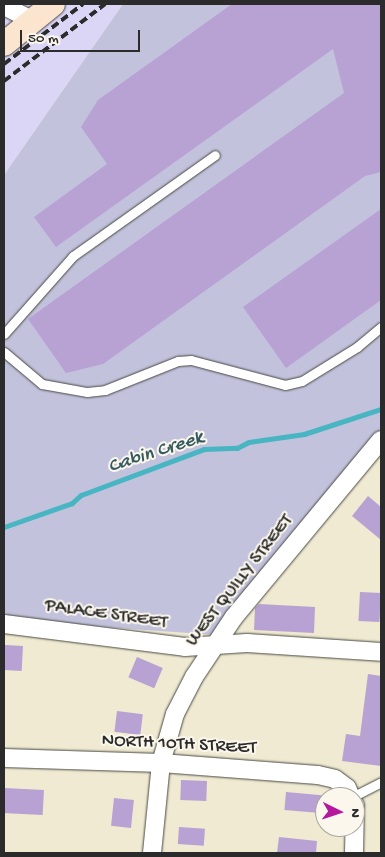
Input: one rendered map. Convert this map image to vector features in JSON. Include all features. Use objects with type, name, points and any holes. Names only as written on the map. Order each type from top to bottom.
[{"type":"main road","points":[[4,44],[52,4]]},
{"type":"street","points":[[4,6],[32,20]]},
{"type":"street","name":"WEST QUILLY STREET","points":[[152,853],[161,763],[176,714],[194,677],[234,617],[381,440]]},
{"type":"street","name":"PALACE STREET","points":[[4,624],[186,647],[247,643],[381,652]]},
{"type":"street","name":"NORTH 10TH STREET","points":[[4,758],[161,763],[318,775],[335,779],[343,787]]},
{"type":"street","points":[[354,837],[354,853]]},
{"type":"lane","points":[[4,334],[73,256],[215,155]]},
{"type":"lane","points":[[4,352],[42,384],[87,392],[106,390],[178,361],[191,360],[285,385],[302,381],[357,347],[381,327]]},
{"type":"lane","points":[[365,788],[381,782]]},
{"type":"shaded area","points":[[4,4],[123,4],[4,175]]},
{"type":"shaded area","points":[[123,4],[381,4],[381,435],[217,635],[4,620],[4,175]]},
{"type":"building","points":[[232,4],[381,4],[381,172],[365,176],[103,364],[66,373],[28,319],[344,93],[333,49],[56,247],[34,217],[107,164],[81,127],[98,100]]},
{"type":"building","points":[[381,209],[381,300],[286,368],[243,307]]},
{"type":"building","points":[[368,496],[381,507],[381,540],[352,516]]},
{"type":"building","points":[[360,592],[381,593],[379,622],[358,621]]},
{"type":"building","points":[[259,604],[315,607],[314,633],[254,630],[255,608]]},
{"type":"building","points":[[5,645],[23,646],[22,671],[4,670]]},
{"type":"building","points":[[137,657],[163,668],[154,688],[128,677]]},
{"type":"building","points":[[368,674],[381,676],[381,766],[342,761],[346,734],[360,736]]},
{"type":"building","points":[[117,711],[143,714],[140,735],[114,732]]},
{"type":"building","points":[[181,780],[207,781],[206,801],[180,800]]},
{"type":"building","points":[[4,788],[44,790],[43,815],[4,813]]},
{"type":"building","points":[[286,792],[315,795],[315,813],[284,810]]},
{"type":"building","points":[[114,798],[134,800],[131,828],[111,826]]},
{"type":"building","points":[[179,827],[205,829],[204,846],[178,844]]},
{"type":"building","points":[[279,837],[317,841],[316,853],[277,853]]},
{"type":"waterway","name":"Cabin Creek","points":[[4,527],[72,503],[81,495],[204,449],[237,448],[249,442],[304,434],[381,409]]},
{"type":"railway","points":[[4,64],[83,4]]},
{"type":"railway","points":[[4,81],[105,4]]}]
